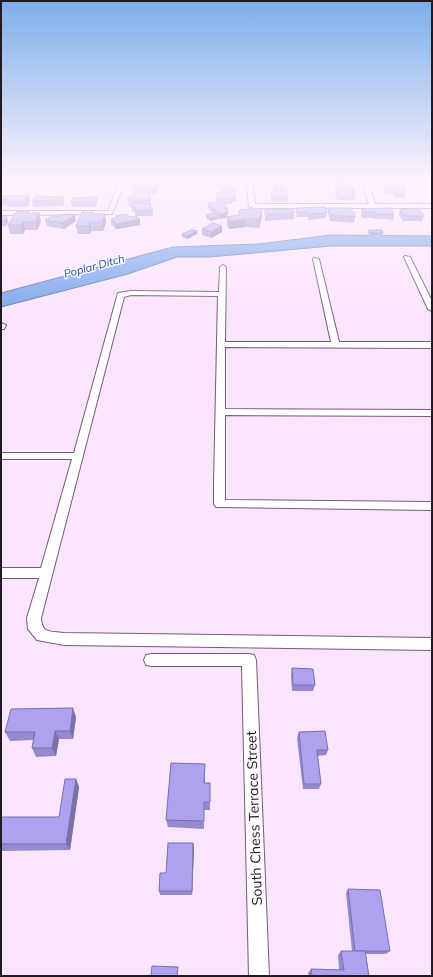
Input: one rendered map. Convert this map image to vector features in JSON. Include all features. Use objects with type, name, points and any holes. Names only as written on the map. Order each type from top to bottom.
[{"type":"street","points":[[406,257],[432,310]]},
{"type":"street","points":[[316,259],[336,345]]},
{"type":"street","points":[[223,267],[220,504],[432,506]]},
{"type":"street","points":[[222,294],[131,292],[121,295],[34,618],[35,629],[42,636],[64,639],[432,644]]},
{"type":"street","points":[[221,344],[432,345]]},
{"type":"street","points":[[220,412],[432,413]]},
{"type":"street","points":[[1,456],[78,456]]},
{"type":"street","points":[[1,573],[46,573]]},
{"type":"street","name":"South Chess Terrace Street","points":[[151,660],[249,660],[259,976]]},
{"type":"water","points":[[331,235],[432,236],[432,246],[331,246],[210,257],[177,257],[128,274],[1,307],[1,293],[173,247],[259,244]]},
{"type":"building","points":[[77,225],[89,225],[89,226],[76,226]]},
{"type":"building","points":[[210,225],[222,226],[211,232],[202,229]]},
{"type":"building","points":[[192,230],[197,231],[187,236],[182,234]]},
{"type":"building","points":[[369,230],[382,230],[383,233],[370,233]]},
{"type":"building","points":[[292,668],[313,669],[315,685],[293,685]]},
{"type":"building","points":[[73,708],[70,731],[55,731],[52,748],[32,748],[35,732],[5,732],[11,709]]},
{"type":"building","points":[[325,731],[328,750],[317,750],[321,784],[304,784],[299,732]]},
{"type":"building","points":[[171,763],[205,764],[204,783],[210,783],[210,802],[204,802],[204,821],[166,820]]},
{"type":"building","points":[[65,779],[76,779],[66,844],[1,844],[1,817],[59,817]]},
{"type":"building","points":[[168,843],[193,843],[192,891],[159,891],[160,873],[166,873]]},
{"type":"building","points":[[348,889],[380,890],[390,951],[355,951]]},
{"type":"building","points":[[341,951],[365,951],[369,976],[312,976],[311,969],[344,970]]},
{"type":"building","points":[[152,966],[178,967],[177,976],[151,976]]},
{"type":"water label","name":"Poplar Ditch","points":[[94,266]]}]
